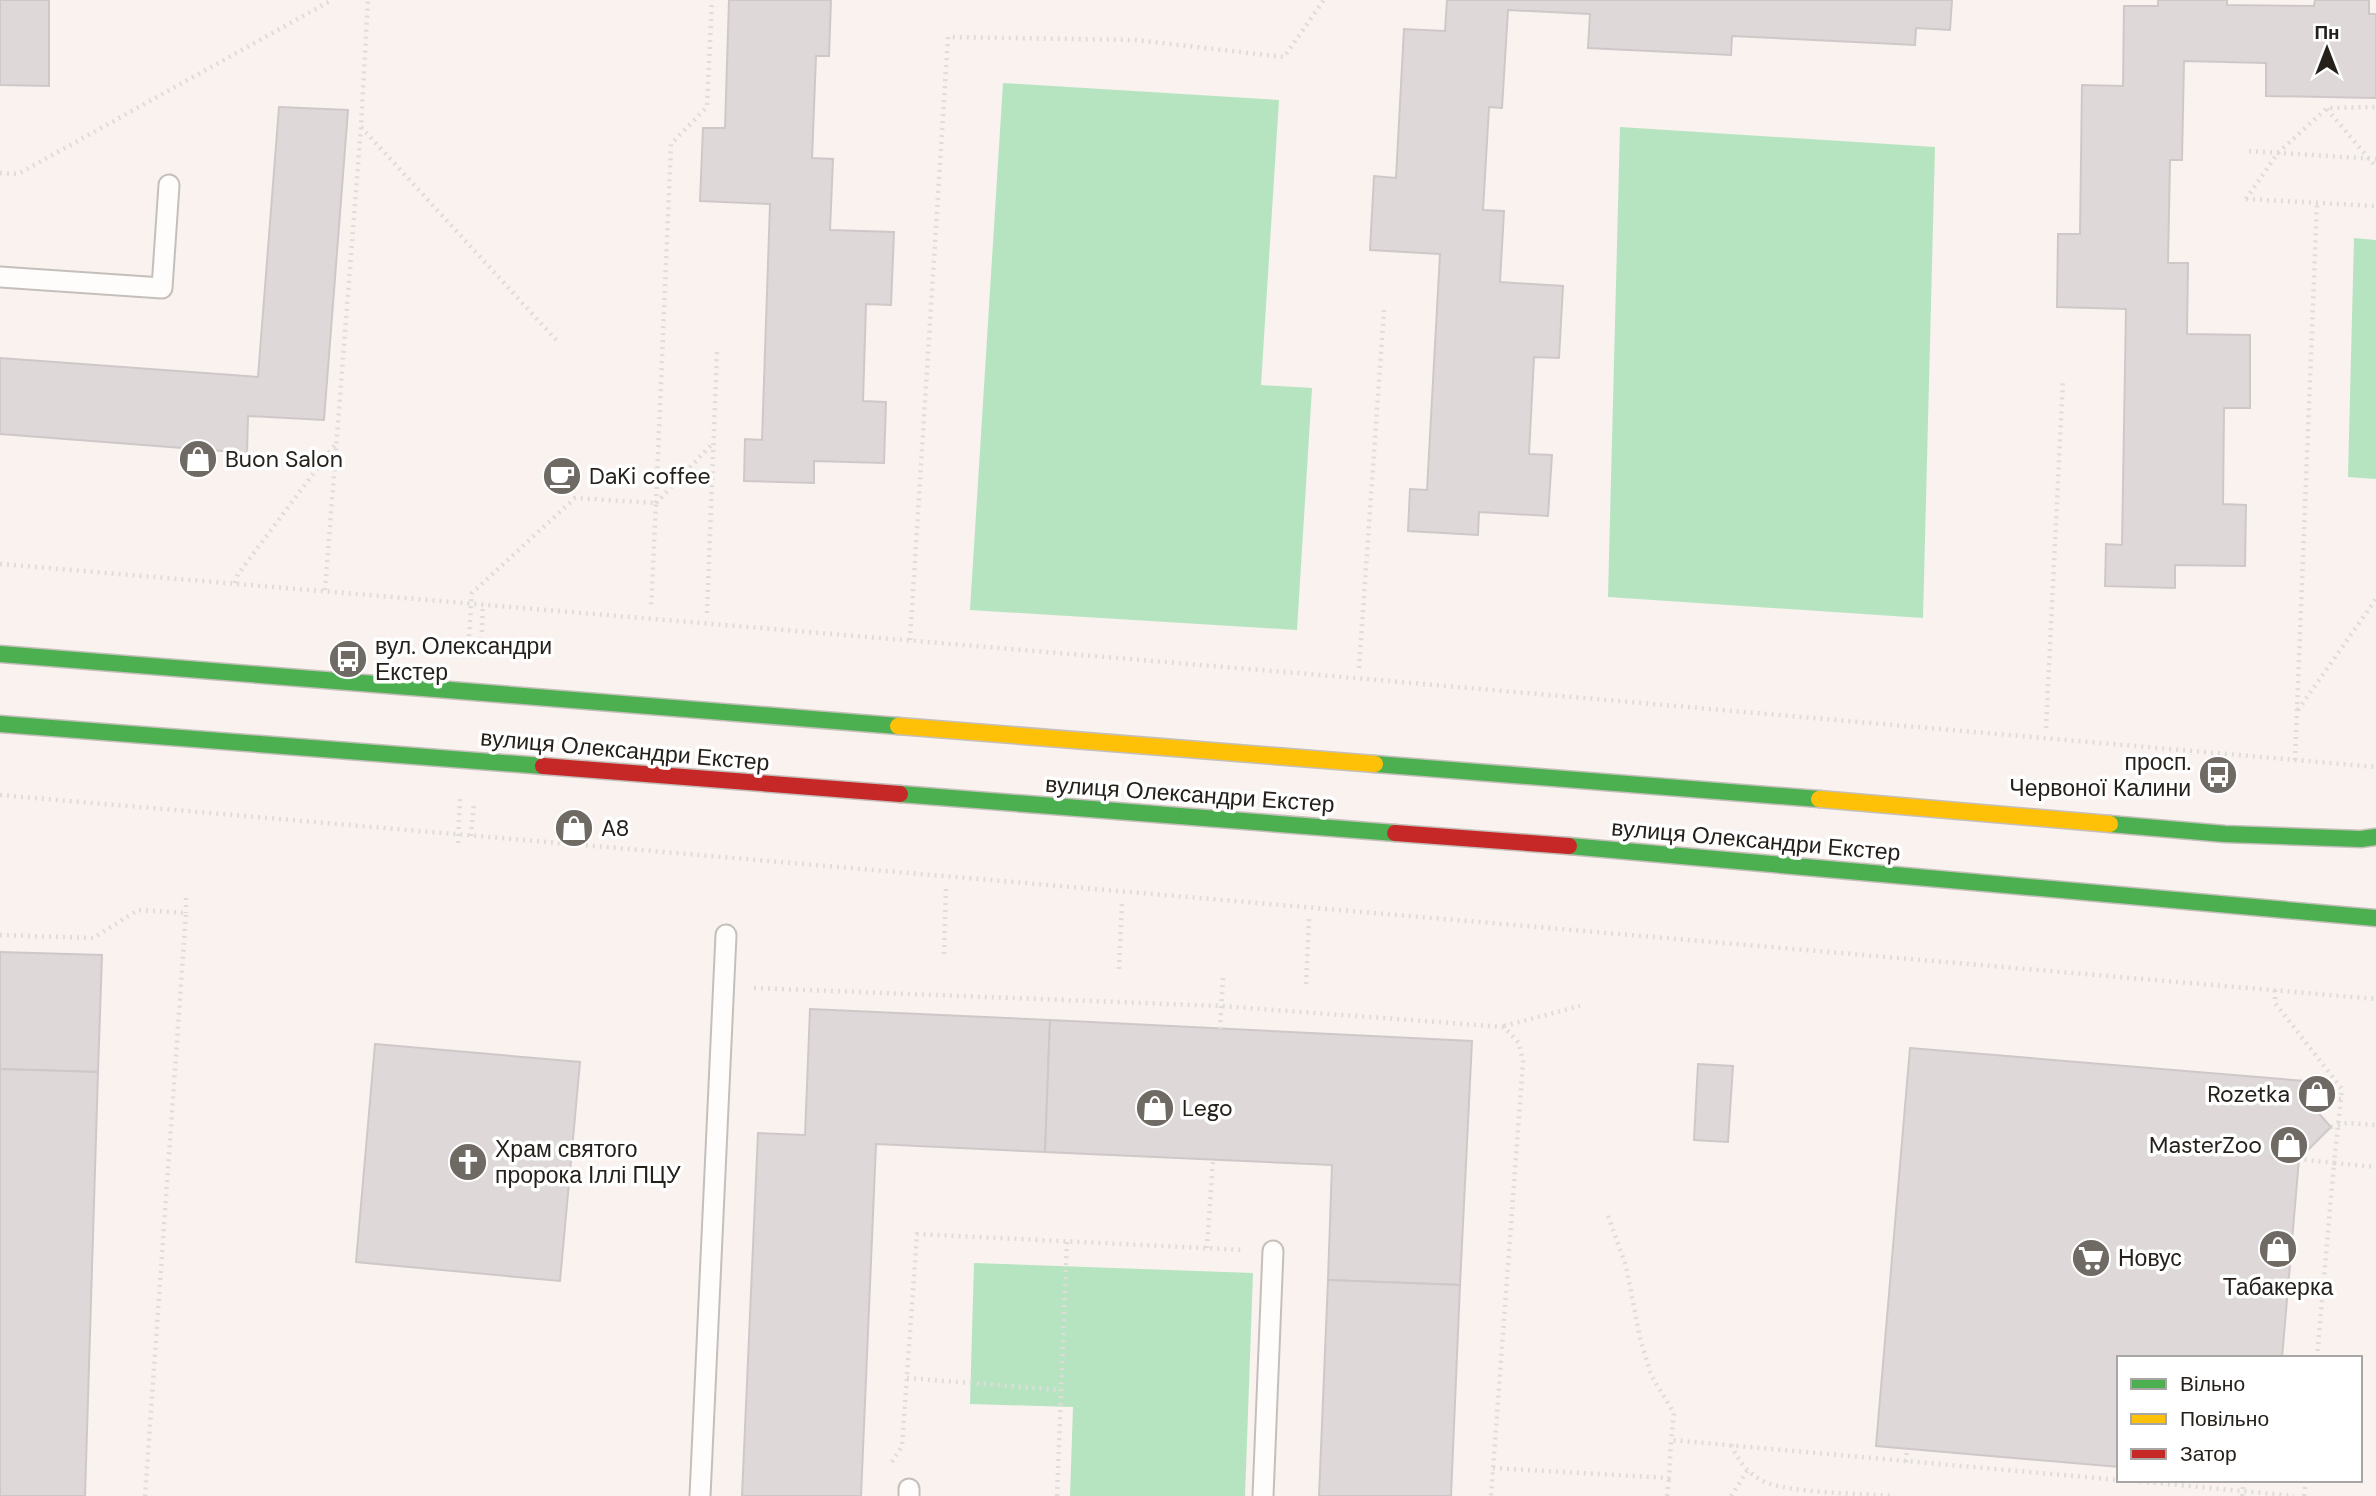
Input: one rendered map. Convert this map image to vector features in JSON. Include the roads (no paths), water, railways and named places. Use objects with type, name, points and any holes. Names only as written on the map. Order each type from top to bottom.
[{"type":"street","name":"вулиця Олександри Екстер","points":[[0,654],[1930,808],[2225,834],[2361,839],[2376,837]]},
{"type":"street","name":"вулиця Олександри Екстер","points":[[0,724],[1593,848],[2376,918]]},
{"type":"lane","points":[[0,277],[162,288],[169,186]]},
{"type":"lane","points":[[700,1496],[726,935]]},
{"type":"lane","points":[[1263,1496],[1273,1251]]},
{"type":"place","name":"Buon Salon","points":[[198,459]]},
{"type":"place","name":"DaKi coffee","points":[[562,476]]},
{"type":"place","name":"вул. Олександри Екстер","points":[[348,659]]},
{"type":"place","name":"просп. Червоної Калини","points":[[2218,775]]},
{"type":"place","name":"A8","points":[[574,828]]},
{"type":"place","name":"Rozetka","points":[[2317,1094]]},
{"type":"place","name":"Lego","points":[[1155,1108]]},
{"type":"place","name":"MasterZoo","points":[[2289,1145]]},
{"type":"place","name":"Храм святого пророка Іллі ПЦУ","points":[[468,1162]]},
{"type":"place","name":"Табакерка","points":[[2278,1249]]},
{"type":"place","name":"Новус","points":[[2091,1258]]}]
